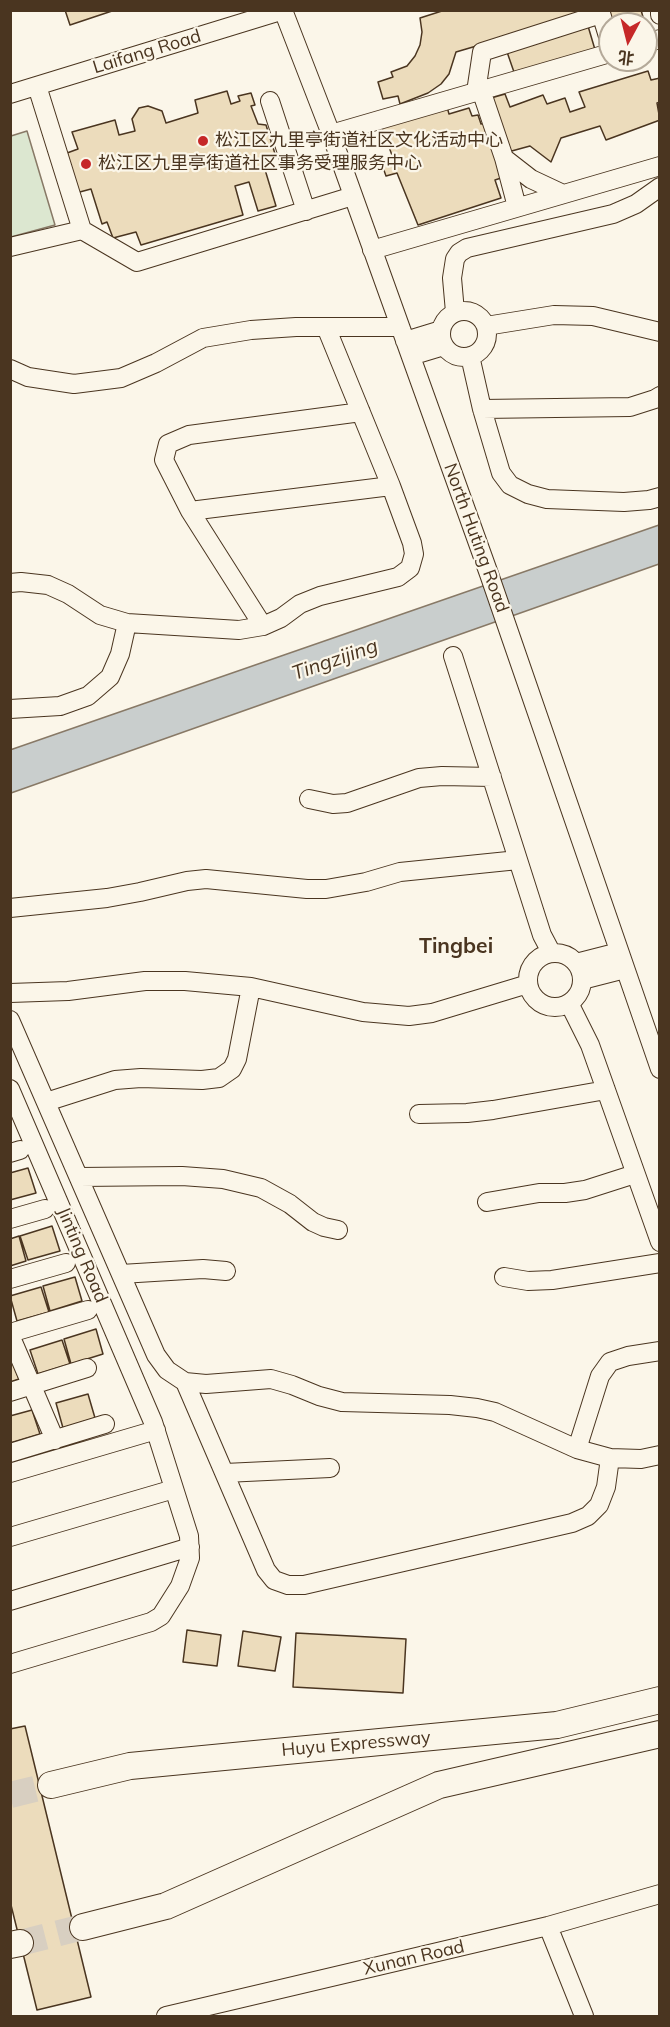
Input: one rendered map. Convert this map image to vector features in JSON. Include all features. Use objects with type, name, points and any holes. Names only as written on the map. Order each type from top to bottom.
[{"type":"highway","name":"Huyu Expressway","points":[[51,1785],[130,1766],[557,1725],[660,1700]]},
{"type":"highway","points":[[83,1927],[166,1906],[440,1785],[660,1734]]},
{"type":"street","name":"Laifang Road","points":[[10,94],[283,11]]},
{"type":"street","name":"North Huting Road","points":[[283,11],[331,134],[489,574],[660,1070]]},
{"type":"street","points":[[518,207],[504,158],[479,91],[482,52],[598,13]]},
{"type":"street","points":[[331,134],[598,56]]},
{"type":"street","points":[[37,86],[82,230],[137,262],[353,196]]},
{"type":"street","points":[[270,101],[306,211]]},
{"type":"street","points":[[504,158],[531,179],[563,194]]},
{"type":"street","points":[[372,250],[660,166]]},
{"type":"street","points":[[456,312],[452,278],[455,259],[466,248],[613,214],[636,204],[659,187]]},
{"type":"street","points":[[10,247],[82,230]]},
{"type":"street","points":[[463,310],[477,314],[486,326],[486,341],[477,353],[470,356],[456,355],[443,338],[445,320],[463,310]]},
{"type":"street","points":[[486,326],[554,315],[593,316],[660,332]]},
{"type":"street","points":[[10,369],[28,377],[74,384],[122,378],[203,338],[251,330],[326,327],[405,342],[443,338]]},
{"type":"street","points":[[10,583],[48,585],[68,594],[100,615],[127,623],[239,630],[263,626],[281,618],[300,604],[320,596],[398,577],[410,568],[414,554],[412,543],[326,327]]},
{"type":"street","points":[[470,356],[482,409],[501,473],[510,485],[528,494],[547,499],[624,502],[660,497]]},
{"type":"street","points":[[482,409],[630,407],[660,396]]},
{"type":"street","points":[[263,626],[190,511],[164,460],[168,444],[189,435],[361,412]]},
{"type":"street","points":[[190,511],[391,486]]},
{"type":"street","points":[[10,709],[60,705],[88,696],[110,677],[120,654],[127,623]]},
{"type":"street","points":[[453,656],[542,935],[552,952]]},
{"type":"street","points":[[309,799],[333,804],[347,803],[418,778],[492,777]]},
{"type":"street","points":[[10,908],[107,898],[206,879],[307,889],[335,888],[400,872],[518,860]]},
{"type":"street","points":[[552,952],[570,957],[579,971],[580,989],[576,997],[560,1006],[543,1004],[536,999],[528,984],[527,975],[535,960],[552,952]]},
{"type":"street","points":[[579,971],[619,952]]},
{"type":"street","points":[[579,971],[625,969]]},
{"type":"street","points":[[10,993],[68,990],[145,981],[185,981],[251,987],[363,1012],[410,1016],[432,1013],[528,984]]},
{"type":"street","points":[[46,1102],[115,1080],[219,1078],[232,1070],[237,1059],[251,987]]},
{"type":"street","points":[[568,1003],[590,1045],[660,1242]]},
{"type":"street","points":[[10,1020],[156,1355],[167,1371],[185,1382],[206,1384],[272,1379],[342,1402],[450,1404],[477,1408],[495,1412],[577,1449],[610,1458],[641,1459],[660,1455]]},
{"type":"street","name":"Jinting Road","points":[[10,1089],[154,1426],[189,1536],[190,1547]]},
{"type":"street","points":[[419,1114],[493,1110],[606,1090]]},
{"type":"street","points":[[487,1202],[539,1193],[585,1190],[635,1174]]},
{"type":"street","points":[[78,1177],[182,1176],[223,1179],[261,1188],[290,1204],[312,1222],[338,1230]]},
{"type":"street","points":[[10,1219],[45,1209]]},
{"type":"street","points":[[10,1279],[66,1263]]},
{"type":"street","points":[[504,1277],[528,1281],[552,1280],[660,1263]]},
{"type":"street","points":[[120,1274],[203,1269],[226,1271]]},
{"type":"street","points":[[55,1440],[10,1334],[88,1310]]},
{"type":"street","points":[[577,1449],[600,1376],[610,1362],[660,1351]]},
{"type":"street","points":[[10,1392],[87,1368]]},
{"type":"street","points":[[185,1382],[266,1570],[274,1580],[288,1585],[304,1585],[572,1523],[588,1516],[599,1505],[606,1487],[610,1458]]},
{"type":"street","points":[[10,1453],[105,1425]]},
{"type":"street","points":[[10,1473],[154,1426]]},
{"type":"street","points":[[225,1473],[330,1468]]},
{"type":"street","points":[[10,1538],[174,1489]]},
{"type":"street","points":[[10,1600],[190,1547],[190,1558],[180,1586],[161,1616],[151,1622],[10,1664]]},
{"type":"street","name":"Xunan Road","points":[[166,2016],[548,1926],[660,1894]]},
{"type":"street","points":[[548,1926],[584,2016]]},
{"type":"green space","points":[[27,131],[55,225],[11,237],[11,136]]},
{"type":"water","name":"Tingzijing","points":[[659,525],[659,564],[11,793],[10,750]]},
{"type":"building","points":[[65,10],[115,10],[70,25]]},
{"type":"building","points":[[445,10],[595,11],[456,52],[449,74],[441,84],[428,93],[400,104],[398,96],[383,99],[378,82],[393,77],[391,72],[407,66],[415,56],[422,32],[420,18]]},
{"type":"building","points":[[604,10],[641,10],[642,12],[605,12]]},
{"type":"building","points":[[588,26],[596,53],[515,75],[506,49]]},
{"type":"building","points":[[648,72],[651,80],[660,78],[660,102],[657,103],[660,120],[606,140],[600,126],[561,138],[551,162],[530,146],[508,152],[491,98],[505,94],[510,107],[543,95],[547,104],[565,98],[570,112],[585,107],[579,92]]},
{"type":"building","points":[[227,91],[231,104],[240,101],[238,96],[251,93],[255,105],[251,106],[258,124],[266,125],[276,157],[263,163],[276,206],[258,211],[249,182],[235,186],[243,215],[141,245],[136,232],[113,238],[107,222],[102,224],[91,189],[76,193],[67,153],[78,149],[72,132],[115,120],[119,135],[135,131],[132,119],[139,108],[148,106],[162,111],[166,123],[198,113],[195,100]]},
{"type":"building","points":[[446,103],[449,114],[469,108],[472,116],[478,115],[481,124],[487,122],[504,177],[495,180],[501,198],[418,225],[397,173],[386,176],[381,162],[393,158],[381,125]]},
{"type":"building","points":[[28,1168],[36,1193],[10,1200],[10,1173]]},
{"type":"building","points":[[52,1226],[60,1251],[28,1260],[20,1236]]},
{"type":"building","points":[[19,1236],[26,1261],[10,1266],[10,1239]]},
{"type":"building","points":[[75,1277],[82,1301],[50,1311],[43,1286]]},
{"type":"building","points":[[41,1287],[49,1312],[17,1321],[10,1296]]},
{"type":"building","points":[[96,1329],[103,1354],[71,1364],[64,1339]]},
{"type":"building","points":[[62,1340],[70,1364],[38,1374],[30,1350]]},
{"type":"building","points":[[10,1355],[19,1379],[10,1382]]},
{"type":"building","points":[[88,1394],[95,1418],[63,1428],[56,1403]]},
{"type":"building","points":[[32,1410],[40,1434],[10,1443],[10,1416]]},
{"type":"building","points":[[187,1630],[221,1635],[217,1666],[183,1662]]},
{"type":"building","points":[[243,1631],[281,1637],[275,1671],[238,1666]]},
{"type":"building","points":[[296,1633],[406,1639],[403,1693],[293,1687]]},
{"type":"building","points":[[25,1726],[91,1997],[37,2010],[10,1901],[10,1729]]},
{"type":"tunnel","points":[[10,1795],[51,1785]]},
{"type":"tunnel","points":[[20,1943],[83,1927]]},
{"type":"place","name":"松江区九里亭街道社区文化活动中心","points":[[203,141]]},
{"type":"place","name":"松江区九里亭街道社区事务受理服务中心","points":[[86,164]]},
{"type":"district","name":"Tingbei","points":[[456,947]]}]
